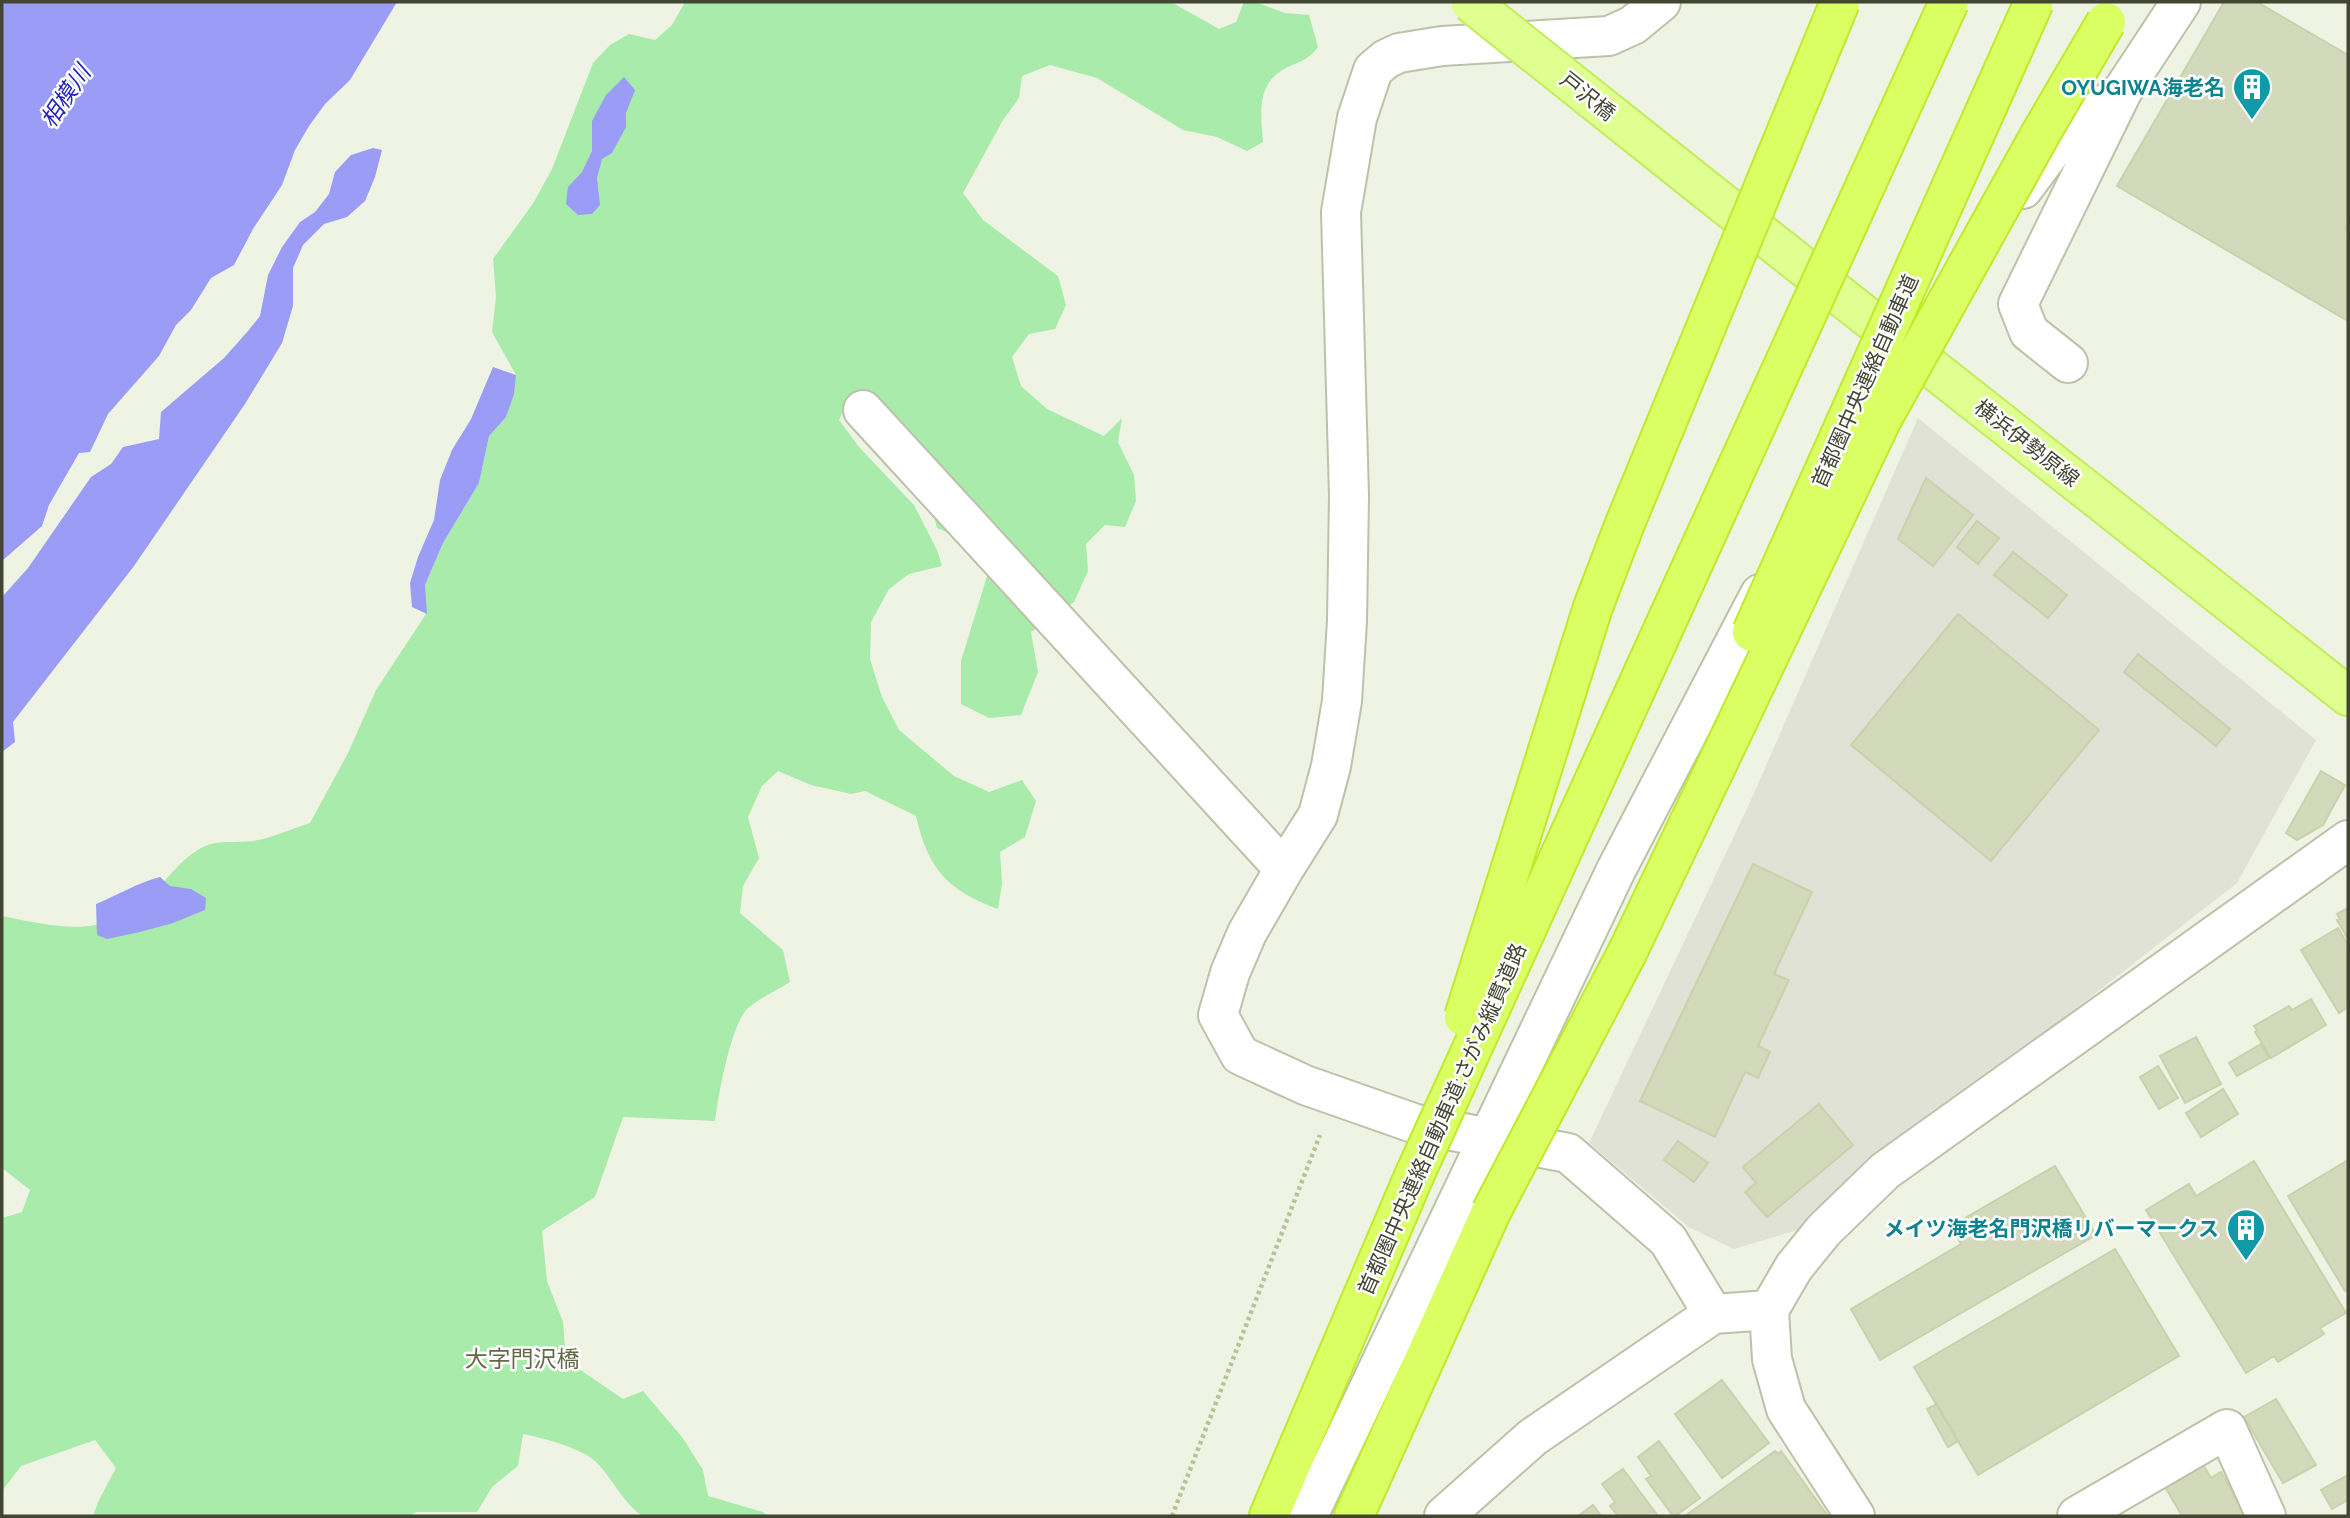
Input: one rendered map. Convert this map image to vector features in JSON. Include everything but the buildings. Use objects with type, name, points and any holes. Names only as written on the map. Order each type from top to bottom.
[{"type":"highway","points":[[1414,1176],[1593,607],[1840,2]]},
{"type":"highway","name":"首都圏中央連絡自動車道;さがみ縦貫道路","points":[[1269,1516],[1414,1176],[1949,2]]},
{"type":"highway","name":"首都圏中央連絡自動車道","points":[[1490,1212],[2034,2]]},
{"type":"highway","points":[[1354,1516],[1490,1212],[1627,953],[1882,419],[2041,133],[2120,2]]},
{"type":"main road","name":"戸沢橋","points":[[1470,2],[1706,190]]},
{"type":"main road","name":"横浜伊勢原線","points":[[1706,190],[2348,696]]},
{"type":"street","points":[[1661,2],[1633,25],[1609,36],[1443,46],[1399,53],[1373,70],[1357,118],[1341,212],[1349,496],[1347,621],[1342,701],[1331,765],[1318,815],[1247,933],[1230,974],[1218,1015],[1240,1055],[1306,1085],[1416,1124],[1568,1153],[1668,1240],[1713,1314]]},
{"type":"street","points":[[2068,363],[2029,332],[2018,304],[2123,90],[2181,2]]},
{"type":"street","points":[[1308,1516],[1616,870],[1763,589],[1940,299],[2052,150],[2123,90]]},
{"type":"street","points":[[863,410],[1284,869]]},
{"type":"street","points":[[1856,1516],[1786,1409],[1772,1359],[1769,1310],[1794,1267],[1824,1230],[1885,1171],[2348,840]]},
{"type":"street","points":[[1444,1516],[1533,1437],[1713,1314],[1769,1310]]},
{"type":"street","points":[[2077,1516],[2228,1429],[2266,1516]]},
{"type":"path","points":[[1172,1516],[1336,1096]]},
{"type":"shaded area","points":[[1918,418],[2316,740],[2237,883],[2029,1045],[1801,1229],[1734,1249],[1690,1228],[1589,1143],[1751,800]]},
{"type":"green space","points":[[685,2],[1171,2],[1219,29],[1236,22],[1244,2],[1255,2],[1285,13],[1309,15],[1318,47],[1305,59],[1281,71],[1267,85],[1262,103],[1263,142],[1247,151],[1217,137],[1183,130],[1097,78],[1050,65],[1022,76],[1019,98],[1003,120],[963,193],[983,220],[1058,276],[1066,305],[1055,329],[1029,334],[1012,357],[1021,386],[1047,409],[1104,436],[1122,418],[1118,442],[1134,475],[1136,501],[1125,527],[1105,525],[1086,544],[1088,571],[1074,602],[1031,632],[1038,672],[1021,715],[989,718],[961,704],[961,661],[991,563],[978,545],[937,528],[930,500],[949,485],[943,468],[880,402],[850,395],[839,420],[859,447],[914,505],[937,550],[942,566],[909,574],[889,589],[871,622],[870,659],[882,697],[899,730],[954,776],[989,792],[1022,780],[1036,801],[1025,837],[1000,852],[1002,884],[998,909],[965,894],[942,875],[927,850],[916,816],[865,791],[851,794],[811,785],[778,771],[762,786],[748,817],[759,858],[743,886],[740,913],[783,950],[790,982],[753,1004],[742,1016],[726,1061],[715,1121],[623,1117],[595,1197],[542,1231],[547,1281],[563,1322],[566,1360],[623,1399],[643,1391],[682,1437],[703,1470],[708,1496],[763,1512],[768,1516],[642,1516],[593,1459],[564,1445],[523,1434],[518,1466],[492,1487],[477,1512],[416,1512],[409,1516],[93,1516],[116,1468],[95,1440],[21,1466],[2,1491],[2,1218],[22,1212],[30,1190],[2,1168],[2,916],[42,924],[79,927],[114,920],[132,911],[181,863],[205,846],[260,840],[310,823],[348,753],[376,690],[426,614],[425,585],[443,543],[479,483],[489,435],[506,417],[516,375],[492,332],[496,297],[493,259],[534,202],[552,169],[593,63],[610,45],[629,34],[655,40],[672,25]]},
{"type":"water","name":"相模川","points":[[2,2],[397,2],[350,80],[325,104],[309,126],[295,150],[282,185],[253,229],[234,265],[211,278],[191,310],[176,325],[159,356],[108,414],[90,452],[79,453],[49,505],[42,526],[2,561]]},
{"type":"water","points":[[624,77],[635,90],[626,113],[626,127],[612,153],[602,159],[597,178],[600,205],[592,214],[578,215],[566,204],[568,187],[582,172],[592,151],[592,121],[606,95]]},
{"type":"water","points":[[373,148],[382,150],[365,201],[347,217],[324,224],[303,245],[293,268],[293,306],[282,343],[245,404],[134,566],[13,722],[15,742],[2,752],[2,597],[28,568],[91,477],[111,464],[123,447],[159,439],[161,412],[224,358],[260,316],[268,275],[282,247],[300,222],[315,212],[329,194],[335,172],[351,155]]},
{"type":"water","points":[[493,367],[516,375],[514,394],[506,417],[489,436],[479,483],[443,543],[425,585],[427,614],[412,607],[410,583],[434,520],[440,480],[452,450],[471,419]]},
{"type":"water","points":[[160,877],[170,886],[191,889],[206,898],[205,910],[140,932],[107,939],[97,935],[96,904]]},
{"type":"place","name":"OYUGIWA海老名","points":[[2252,121]]},
{"type":"place","name":"メイツ海老名門沢橋リバーマークス","points":[[2246,1262]]},
{"type":"district","name":"大字門沢橋","points":[[522,1358]]}]
